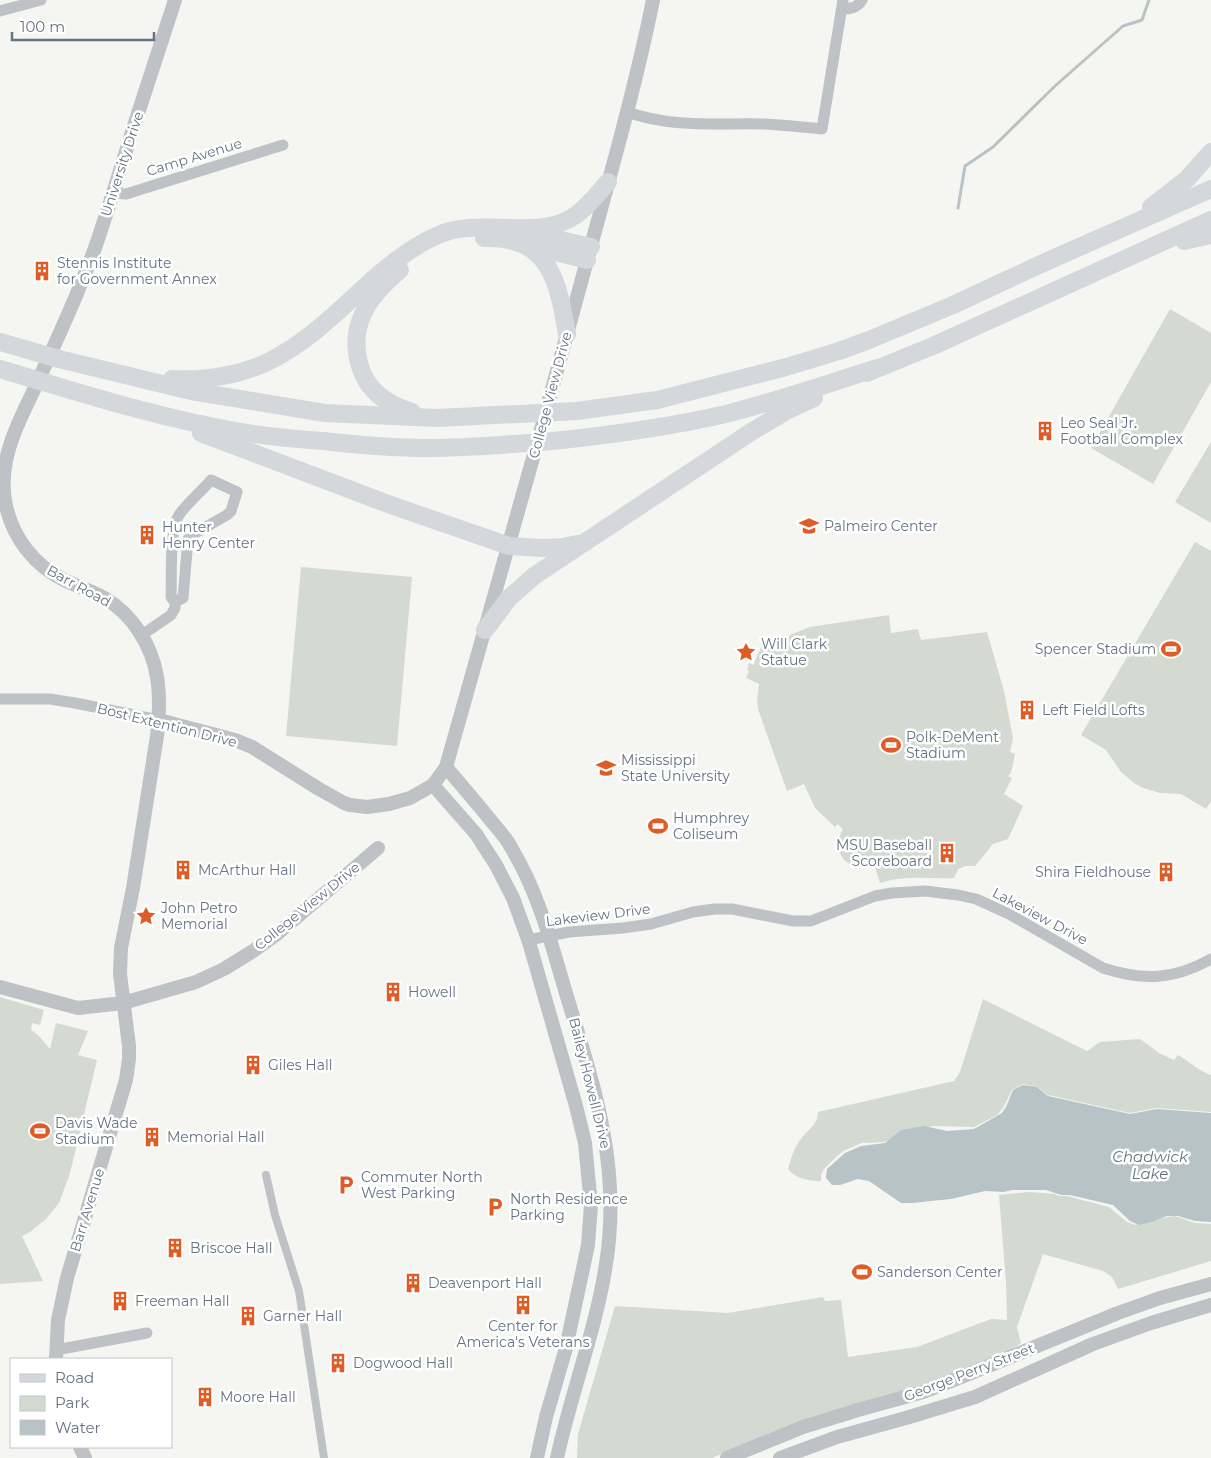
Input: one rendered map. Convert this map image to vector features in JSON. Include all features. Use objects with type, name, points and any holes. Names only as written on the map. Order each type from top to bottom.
[{"type":"main road","points":[[1041,264],[1146,210],[1187,179],[1211,152]]},
{"type":"main road","points":[[106,371],[180,380],[229,376],[246,372],[299,344],[389,265],[417,246],[445,232],[460,229],[550,226],[568,220],[586,207],[608,182]]},
{"type":"main road","points":[[0,342],[106,371],[191,391],[325,413],[437,418],[577,411],[657,400],[807,362],[869,340],[953,305],[1211,189]]},
{"type":"main road","points":[[486,630],[510,598],[534,576],[751,432],[788,410],[877,368],[935,345],[1211,220]]},
{"type":"main road","points":[[504,228],[589,254]]},
{"type":"main road","points":[[1106,268],[1138,260],[1184,241],[1211,235]]},
{"type":"main road","points":[[437,418],[412,412],[392,404],[383,398],[367,380],[361,369],[357,335],[360,320],[371,300],[405,266],[430,251],[458,241],[486,238],[513,240],[521,243],[589,254]]},
{"type":"main road","points":[[521,243],[542,258],[550,269],[562,300],[567,334]]},
{"type":"main road","points":[[128,407],[227,429],[294,438],[427,448],[503,445],[628,432],[726,414],[877,368]]},
{"type":"main road","points":[[0,369],[128,407],[219,439],[388,504],[509,546],[543,548],[584,542]]},
{"type":"street","points":[[0,11],[41,0]]},
{"type":"street","name":"University Drive","points":[[64,325],[90,262],[174,0]]},
{"type":"street","name":"College View Drive","points":[[433,785],[446,767],[486,630],[642,55],[652,0]]},
{"type":"street","points":[[626,112],[642,118],[685,124],[765,124],[822,129],[842,5],[851,9],[859,5],[862,0]]},
{"type":"street","name":"Camp Avenue","points":[[113,193],[126,194],[283,145]]},
{"type":"street","name":"Barr Road","points":[[64,325],[25,410],[6,458],[4,478],[6,508],[14,530],[25,547],[45,568],[65,580],[99,595],[114,604],[130,619],[147,644],[157,677],[158,720],[133,888],[121,948],[120,974],[123,1003]]},
{"type":"street","points":[[142,636],[171,615],[175,608],[175,602],[171,597],[173,537],[176,520],[179,515],[211,480],[237,492],[231,511],[227,515],[188,539],[173,537]]},
{"type":"street","points":[[175,602],[183,598],[188,539]]},
{"type":"street","name":"Bost Extention Drive","points":[[0,700],[50,699],[75,702],[158,720],[235,740],[252,747],[318,789],[350,805],[367,807],[389,804],[410,798],[433,785]]},
{"type":"street","name":"Bailey Howell Drive","points":[[446,767],[511,846],[532,887],[549,935],[598,1102],[608,1154],[612,1206],[606,1263],[595,1320],[557,1458]]},
{"type":"street","name":"Bailey Howell Drive","points":[[433,785],[476,834],[496,865],[513,898],[528,940],[585,1143],[591,1205],[588,1245],[566,1348],[546,1417],[537,1458]]},
{"type":"street","name":"College View Drive","points":[[0,987],[78,1008],[123,1003],[196,982],[224,969],[277,934],[378,848]]},
{"type":"street","name":"Lakeview Drive","points":[[528,940],[569,932],[651,924],[693,912],[723,908],[793,921],[811,921],[875,896],[908,891],[925,891],[976,899],[1009,914],[1103,968],[1116,972],[1151,978],[1167,976],[1197,967],[1211,959]]},
{"type":"street","name":"Barr Avenue","points":[[56,1355],[58,1320],[67,1278],[126,1080],[129,1046],[123,1003]]},
{"type":"street","points":[[266,1174],[274,1214],[299,1291],[324,1458]]},
{"type":"street","name":"George Perry Street","points":[[727,1458],[803,1427],[939,1386],[1135,1306],[1211,1284]]},
{"type":"street","name":"George Perry Street","points":[[780,1458],[836,1437],[906,1418],[975,1396],[1093,1344],[1151,1323],[1211,1305]]},
{"type":"street","points":[[56,1355],[147,1333]]},
{"type":"green space","points":[[1170,309],[1211,333],[1211,382],[1153,484],[1091,448]]},
{"type":"green space","points":[[1211,442],[1211,523],[1175,502]]},
{"type":"green space","name":"Spencer Stadium","points":[[1195,542],[1211,551],[1211,801],[1206,809],[1181,794],[1160,793],[1134,783],[1121,772],[1106,750],[1081,735]]},
{"type":"green space","points":[[301,567],[412,577],[397,746],[286,736]]},
{"type":"green space","name":"Polk-DeMent Stadium","points":[[889,615],[891,633],[918,629],[921,640],[987,632],[1004,691],[1013,738],[1010,752],[1015,754],[1011,773],[1008,776],[1012,778],[1004,794],[1023,806],[1008,839],[993,844],[975,866],[966,866],[958,869],[954,878],[908,878],[880,883],[873,861],[856,866],[849,864],[840,853],[838,846],[843,829],[838,824],[835,827],[815,808],[804,784],[787,791],[758,709],[759,684],[746,678],[749,671],[747,670],[749,663],[753,665],[764,639],[777,646],[792,634],[810,627]]},
{"type":"green space","name":"Davis Wade Stadium","points":[[0,997],[44,1010],[40,1025],[32,1023],[31,1030],[50,1049],[56,1023],[88,1031],[78,1055],[97,1060],[70,1173],[59,1203],[46,1219],[22,1236],[43,1281],[0,1284]]},
{"type":"green space","points":[[983,999],[1087,1051],[1100,1042],[1140,1039],[1159,1053],[1174,1060],[1178,1055],[1211,1075],[1211,1112],[1157,1108],[1130,1113],[1048,1095],[1038,1087],[1023,1084],[1012,1090],[1003,1108],[997,1115],[974,1127],[932,1126],[884,1142],[862,1143],[843,1151],[831,1162],[824,1169],[821,1181],[803,1179],[788,1169],[796,1146],[814,1124],[818,1112],[954,1081],[960,1072]]},
{"type":"green space","points":[[1029,1192],[1067,1196],[1109,1207],[1127,1222],[1135,1225],[1175,1216],[1195,1223],[1211,1224],[1211,1261],[1118,1289],[1112,1277],[1103,1271],[1043,1254],[1017,1327],[1021,1343],[1004,1354],[931,1384],[818,1415],[712,1458],[577,1458],[578,1434],[615,1306],[728,1313],[823,1297],[825,1301],[841,1300],[848,1357],[917,1347],[991,1319],[1007,1320],[999,1195]]},
{"type":"water","name":"Chadwick Lake","points":[[1023,1085],[1037,1087],[1048,1096],[1130,1114],[1157,1109],[1211,1113],[1211,1222],[1167,1216],[1139,1225],[1130,1221],[1113,1205],[1070,1195],[1061,1195],[1046,1190],[985,1191],[951,1199],[901,1203],[869,1181],[858,1179],[840,1185],[832,1185],[826,1178],[827,1169],[845,1153],[861,1146],[885,1143],[901,1130],[924,1126],[947,1131],[974,1129],[1002,1113],[1013,1090]]},
{"type":"waterway","points":[[958,208],[965,166],[993,147],[1055,86],[1123,26],[1142,20],[1149,0]]},
{"type":"place","name":"Stennis Institute for Government Annex","points":[[42,271]]},
{"type":"place","name":"Leo Seal Jr. Football Complex","points":[[1045,431]]},
{"type":"place","name":"Palmeiro Center","points":[[809,526]]},
{"type":"place","name":"Hunter Henry Center","points":[[147,535]]},
{"type":"place","name":"Spencer Stadium","points":[[1171,649]]},
{"type":"place","name":"Will Clark Statue","points":[[746,652]]},
{"type":"place","name":"Left Field Lofts","points":[[1027,710]]},
{"type":"place","name":"Polk-DeMent Stadium","points":[[891,745]]},
{"type":"place","name":"Mississippi State University","points":[[606,768]]},
{"type":"place","name":"Humphrey Coliseum","points":[[658,826]]},
{"type":"place","name":"MSU Baseball Scoreboard","points":[[947,853]]},
{"type":"place","name":"McArthur Hall","points":[[183,870]]},
{"type":"place","name":"Shira Fieldhouse","points":[[1166,872]]},
{"type":"place","name":"John Petro Memorial","points":[[146,916]]},
{"type":"place","name":"Howell","points":[[393,992]]},
{"type":"place","name":"Giles Hall","points":[[253,1065]]},
{"type":"place","name":"Davis Wade Stadium","points":[[40,1131]]},
{"type":"place","name":"Memorial Hall","points":[[152,1137]]},
{"type":"place","name":"Commuter North West Parking","points":[[346,1185]]},
{"type":"place","name":"North Residence Parking","points":[[495,1207]]},
{"type":"place","name":"Briscoe Hall","points":[[175,1248]]},
{"type":"place","name":"Sanderson Center","points":[[862,1272]]},
{"type":"place","name":"Deavenport Hall","points":[[413,1283]]},
{"type":"place","name":"Freeman Hall","points":[[120,1301]]},
{"type":"place","name":"Center for America's Veterans","points":[[523,1305]]},
{"type":"place","name":"Garner Hall","points":[[248,1316]]},
{"type":"place","name":"Dogwood Hall","points":[[338,1363]]},
{"type":"place","name":"Moore Hall","points":[[205,1397]]}]
